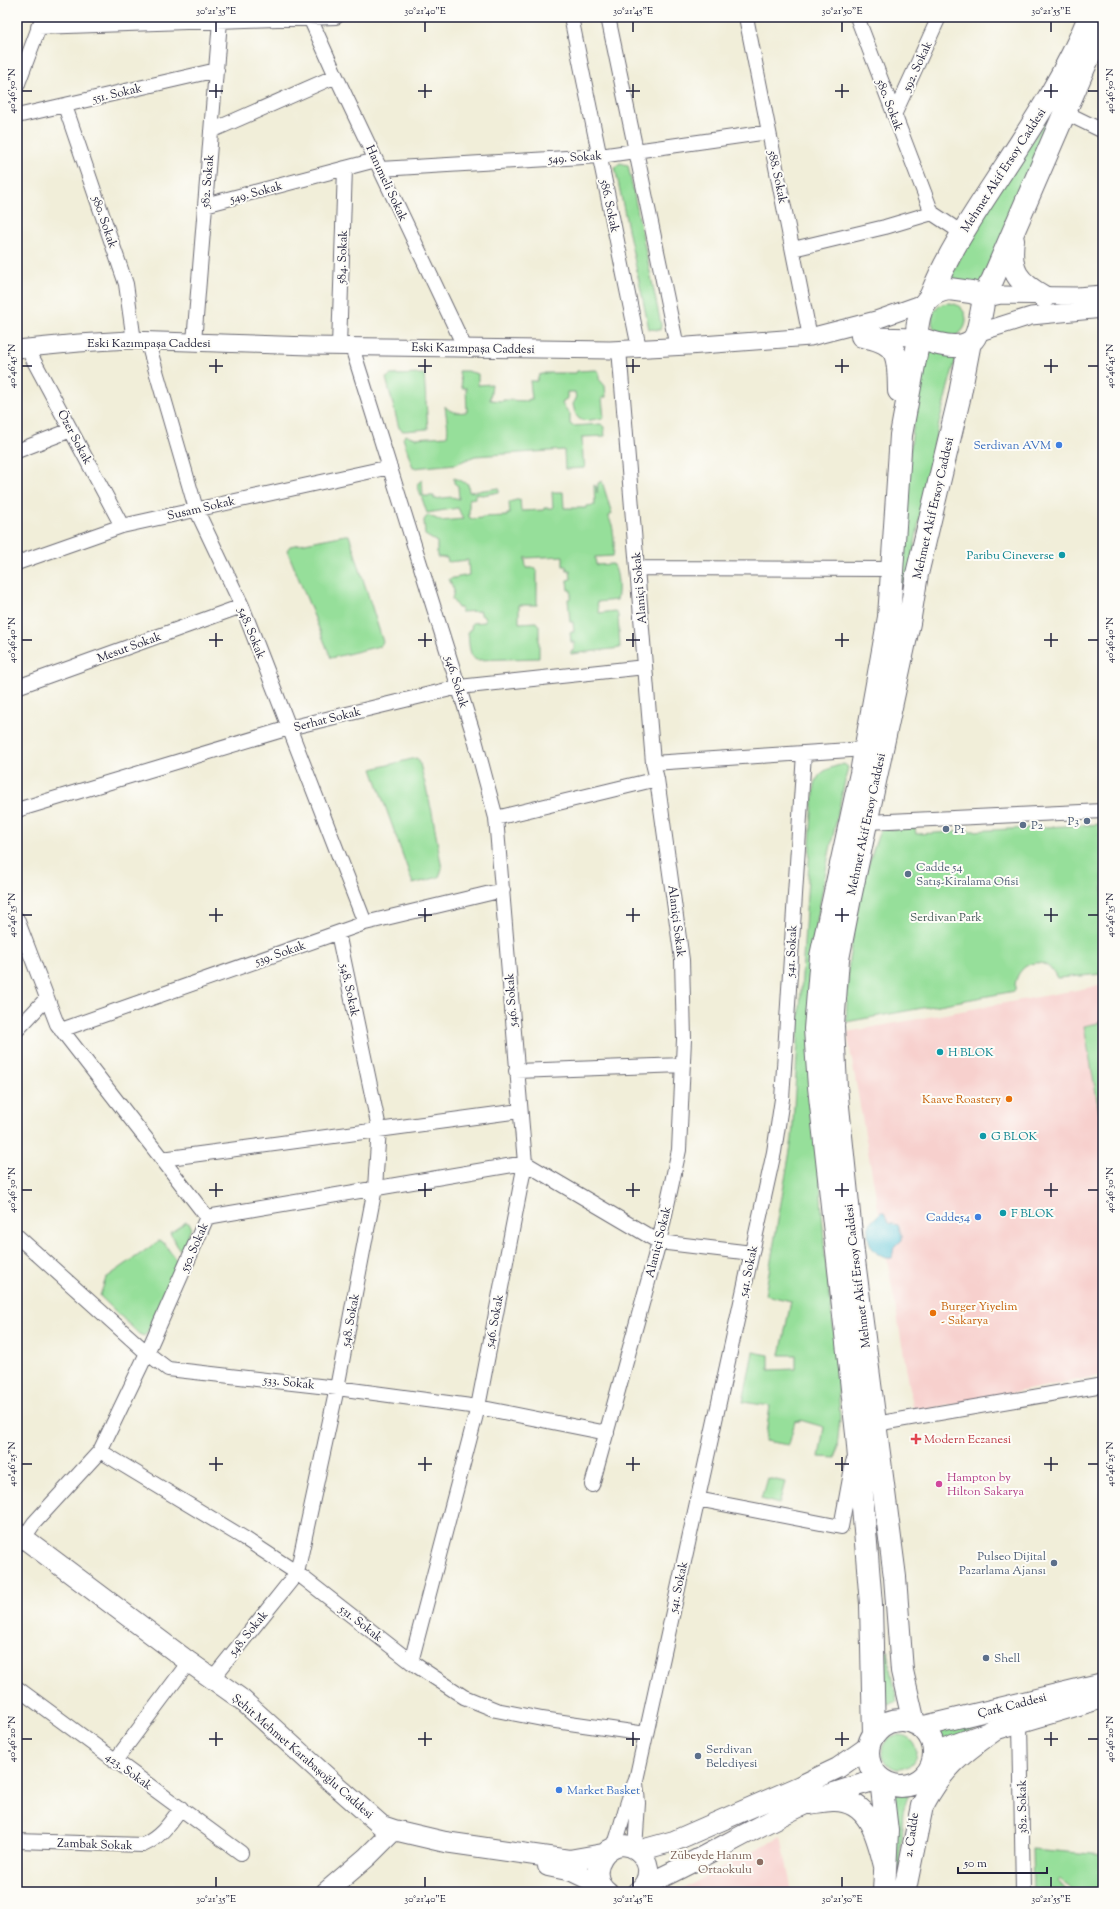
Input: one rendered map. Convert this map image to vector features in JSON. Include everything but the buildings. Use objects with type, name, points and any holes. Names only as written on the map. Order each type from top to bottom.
[{"type":"main road","name":"Mehmet Akif Ersoy Caddesi","points":[[931,293],[962,233],[1052,94],[1089,17]]},
{"type":"main road","name":"Mehmet Akif Ersoy Caddesi","points":[[983,297],[992,281],[1014,231],[1103,24]]},
{"type":"main road","points":[[1014,231],[1011,257],[1014,269],[1019,279],[1026,287],[1044,297]]},
{"type":"main road","points":[[949,289],[971,292],[983,297],[974,338],[955,346],[944,345],[918,337],[920,314],[931,293],[949,289]]},
{"type":"main road","points":[[862,336],[879,339],[889,345],[896,355],[901,435]]},
{"type":"main road","name":"Mehmet Akif Ersoy Caddesi","points":[[871,1740],[871,1604],[857,1440],[819,1087],[815,1029],[821,956],[865,749],[889,617],[901,435],[918,337]]},
{"type":"main road","name":"Mehmet Akif Ersoy Caddesi","points":[[917,1725],[902,1671],[895,1577],[853,1253],[836,1087],[833,1026],[838,959],[909,623],[917,574],[974,338]]},
{"type":"main road","name":"Şehit Mehmet Karabaşoğlu Caddesi","points":[[20,1536],[257,1713],[382,1826],[394,1830],[493,1850],[530,1853],[569,1860],[609,1851],[621,1846],[636,1850]]},
{"type":"main road","name":"Çark Caddesi","points":[[917,1725],[1103,1683]]},
{"type":"main road","name":"Çark Caddesi","points":[[934,1752],[994,1730],[1103,1698]]},
{"type":"main road","points":[[636,1850],[674,1841],[838,1768],[871,1740],[879,1728],[892,1721],[899,1720],[917,1725],[930,1738],[934,1752],[931,1767],[916,1783],[902,1786],[887,1784],[871,1769],[868,1762],[871,1740]]},
{"type":"main road","points":[[898,1891],[922,1806],[937,1779],[951,1763],[994,1730]]},
{"type":"main road","name":"2. Cadde","points":[[898,1891],[911,1821],[922,1778]]},
{"type":"main road","points":[[639,1890],[744,1834],[809,1803],[846,1788],[880,1779]]},
{"type":"main road","name":"2. Cadde","points":[[880,1779],[887,1831],[885,1866],[898,1891]]},
{"type":"main road","points":[[809,1803],[834,1800],[845,1801],[860,1810],[869,1818],[872,1824],[877,1836],[885,1866]]},
{"type":"main road","points":[[326,1892],[368,1857],[394,1830]]},
{"type":"main road","name":"Şehit Mehmet Karabaşoğlu Caddesi","points":[[493,1850],[525,1861],[572,1871],[603,1889]]},
{"type":"main road","points":[[636,1850],[645,1859],[648,1866],[647,1880],[639,1890]]},
{"type":"main road","points":[[603,1889],[597,1869],[609,1851]]},
{"type":"street","points":[[17,86],[41,22],[220,21],[336,17]]},
{"type":"street","name":"586. Sokak","points":[[571,17],[639,348]]},
{"type":"street","points":[[608,17],[676,347]]},
{"type":"street","name":"588. Sokak","points":[[746,17],[810,337]]},
{"type":"street","name":"580. Sokak","points":[[857,17],[932,213]]},
{"type":"street","name":"592. Sokak","points":[[894,115],[939,17]]},
{"type":"street","name":"Hanımeli Sokak","points":[[310,18],[465,348]]},
{"type":"street","name":"582. Sokak","points":[[194,342],[220,21]]},
{"type":"street","name":"551. Sokak","points":[[17,116],[217,70]]},
{"type":"street","points":[[212,131],[336,76]]},
{"type":"street","name":"580. Sokak","points":[[65,106],[126,284],[140,340]]},
{"type":"street","points":[[1064,112],[1103,131]]},
{"type":"street","name":"549. Sokak","points":[[205,205],[345,168],[378,164],[600,156],[769,132]]},
{"type":"street","name":"584. Sokak","points":[[345,168],[346,347]]},
{"type":"street","points":[[793,249],[885,227],[932,213],[962,233]]},
{"type":"street","name":"Eski Kazımpaşa Caddesi","points":[[22,348],[140,340],[346,347],[619,349],[676,347],[810,337],[876,320],[931,293]]},
{"type":"street","points":[[983,297],[1044,297],[1103,294]]},
{"type":"street","points":[[974,338],[1031,316],[1103,309]]},
{"type":"street","points":[[810,337],[918,337]]},
{"type":"street","name":"548. Sokak","points":[[140,340],[196,509],[242,606],[365,923]]},
{"type":"street","name":"546. Sokak","points":[[346,347],[390,467],[459,687],[496,818],[503,890],[516,1071],[525,1163],[478,1407],[411,1662]]},
{"type":"street","name":"Özer Sokak","points":[[22,348],[71,430],[122,526]]},
{"type":"street","name":"Alaniçi Sokak","points":[[592,1485],[659,1242],[679,1150],[684,1039],[682,960],[657,779],[653,763],[619,349]]},
{"type":"street","points":[[17,451],[71,430]]},
{"type":"street","name":"Susam Sokak","points":[[17,563],[122,526],[390,467]]},
{"type":"street","points":[[637,568],[892,568]]},
{"type":"street","name":"Mesut Sokak","points":[[17,687],[242,606]]},
{"type":"street","name":"Serhat Sokak","points":[[17,810],[289,728],[459,687],[645,667]]},
{"type":"street","points":[[653,763],[865,749]]},
{"type":"street","name":"541. Sokak","points":[[636,1780],[774,1152],[782,1099],[804,753]]},
{"type":"street","points":[[496,818],[657,779]]},
{"type":"street","points":[[868,822],[1103,811]]},
{"type":"street","name":"539. Sokak","points":[[61,1030],[365,923],[503,890]]},
{"type":"street","name":"550. Sokak","points":[[17,919],[57,1024],[207,1217],[147,1353],[100,1451],[34,1523],[20,1536]]},
{"type":"street","name":"548. Sokak","points":[[212,1679],[297,1573],[337,1388],[375,1188],[379,1128],[338,933]]},
{"type":"street","points":[[17,1030],[47,998]]},
{"type":"street","points":[[516,1071],[683,1065]]},
{"type":"street","points":[[162,1159],[379,1128],[520,1111]]},
{"type":"street","points":[[207,1217],[525,1163],[659,1242],[752,1253]]},
{"type":"street","name":"533. Sokak","points":[[17,1236],[147,1353],[168,1369],[337,1388],[478,1407],[607,1433]]},
{"type":"street","points":[[875,1428],[887,1422],[1103,1385]]},
{"type":"street","points":[[697,1499],[841,1527],[857,1440]]},
{"type":"street","name":"531. Sokak","points":[[100,1451],[244,1538],[297,1573],[411,1662],[464,1697],[496,1710],[542,1719],[646,1734]]},
{"type":"street","points":[[115,1761],[189,1662]]},
{"type":"street","name":"423. Sokak","points":[[17,1688],[241,1853]]},
{"type":"street","name":"382. Sokak","points":[[1020,1722],[1023,1892]]},
{"type":"street","points":[[636,1780],[638,1803],[636,1850]]},
{"type":"street","points":[[609,1851],[622,1826],[626,1801],[636,1780]]},
{"type":"street","name":"Zambak Sokak","points":[[17,1841],[143,1846],[151,1842],[166,1829],[181,1808]]},
{"type":"shaded area","points":[[1103,985],[1103,1394],[1099,1376],[914,1412],[847,1032]]},
{"type":"shaded area","name":"Zübeyde Hanım Ortaokulu","points":[[781,1836],[792,1892],[677,1892]]},
{"type":"green space","points":[[1061,100],[980,287],[946,285],[990,199]]},
{"type":"green space","points":[[620,163],[628,165],[661,325],[660,330],[649,329],[615,167]]},
{"type":"green space","points":[[949,303],[961,308],[966,320],[961,332],[949,337],[937,332],[932,320],[937,308]]},
{"type":"green space","points":[[923,349],[957,355],[948,385],[934,446],[905,599],[896,597],[897,556]]},
{"type":"green space","points":[[596,370],[599,372],[599,379],[605,386],[606,397],[602,398],[604,418],[587,421],[580,419],[577,416],[573,404],[576,399],[575,392],[567,392],[567,399],[564,400],[562,404],[570,414],[570,424],[573,426],[601,424],[604,427],[605,436],[582,437],[585,468],[565,469],[564,450],[475,456],[456,464],[413,468],[403,438],[406,435],[415,438],[447,436],[448,425],[445,406],[454,412],[467,412],[466,388],[462,388],[459,371],[467,371],[478,374],[478,385],[492,384],[490,400],[528,401],[528,399],[532,399],[530,381],[537,381],[539,375],[545,373],[576,373],[577,371]]},
{"type":"green space","points":[[424,374],[428,429],[403,431],[399,428],[386,378],[391,375]]},
{"type":"green space","points":[[454,478],[468,484],[469,492],[499,488],[499,492],[483,495],[475,494],[475,498],[469,499],[469,517],[472,519],[507,516],[507,514],[510,514],[509,502],[520,499],[521,511],[553,508],[552,492],[563,492],[564,508],[586,508],[586,506],[595,505],[594,485],[596,486],[597,493],[598,483],[602,481],[612,514],[609,516],[609,519],[613,529],[614,549],[613,556],[595,557],[596,565],[613,564],[618,582],[618,592],[617,600],[597,602],[599,613],[615,611],[618,615],[620,648],[571,654],[571,651],[574,651],[574,642],[571,642],[570,632],[574,632],[573,622],[570,622],[568,599],[571,598],[571,590],[568,590],[567,580],[571,579],[570,570],[567,570],[566,566],[563,566],[563,556],[525,558],[526,568],[535,568],[537,572],[537,605],[519,605],[519,623],[536,622],[539,626],[539,658],[476,660],[473,658],[469,647],[468,631],[471,629],[472,623],[485,622],[485,617],[481,615],[481,611],[461,612],[461,608],[458,608],[452,599],[454,590],[449,579],[469,575],[468,560],[448,562],[447,558],[437,557],[437,542],[425,535],[424,520],[428,515],[441,521],[463,519],[458,508],[427,513],[417,484],[422,480],[423,496],[434,496],[434,499],[452,497],[459,499],[458,486],[454,483]]},
{"type":"green space","points":[[349,535],[383,642],[380,646],[331,658],[287,550],[290,546]]},
{"type":"green space","points":[[416,758],[419,760],[432,812],[442,869],[439,877],[413,884],[372,769]]},
{"type":"green space","points":[[844,764],[848,767],[828,859],[810,961],[825,1257],[836,1348],[840,1418],[836,1458],[819,1457],[824,1427],[800,1420],[800,1422],[795,1421],[789,1445],[765,1441],[770,1406],[743,1402],[753,1352],[769,1355],[769,1370],[796,1369],[796,1355],[780,1355],[791,1301],[765,1295],[792,1139],[812,812],[815,786],[820,775],[825,771]]},
{"type":"green space","name":"Serdivan Park","points":[[1103,824],[1103,974],[1057,978],[1052,970],[1045,965],[1038,963],[1031,964],[1024,967],[1019,973],[1015,991],[846,1022],[849,960],[862,883],[880,830],[915,828],[916,834]]},
{"type":"green space","points":[[1103,1022],[1103,1134],[1084,1026]]},
{"type":"green space","points":[[186,1222],[190,1224],[191,1227],[182,1249],[179,1249],[170,1233]]},
{"type":"green space","points":[[160,1240],[164,1243],[178,1263],[147,1333],[144,1336],[139,1334],[100,1296],[106,1278]]},
{"type":"green space","points":[[767,1478],[785,1482],[779,1504],[761,1499]]},
{"type":"green space","points":[[888,1651],[897,1702],[883,1705],[880,1652]]},
{"type":"green space","points":[[986,1720],[987,1723],[938,1744],[931,1730]]},
{"type":"green space","points":[[899,1735],[911,1740],[916,1752],[911,1764],[899,1769],[887,1764],[882,1752],[887,1740]]},
{"type":"green space","points":[[888,1791],[908,1791],[909,1793],[903,1811],[898,1880],[893,1880]]},
{"type":"green space","points":[[1032,1849],[1103,1855],[1103,1892],[1079,1892],[1069,1888],[1059,1879],[1057,1881],[1067,1892],[1033,1892]]},
{"type":"water","points":[[881,1212],[884,1212],[888,1223],[898,1225],[902,1235],[902,1240],[894,1247],[892,1258],[880,1256],[869,1242],[868,1230],[870,1224]]},
{"type":"place","name":"Serdivan AVM","points":[[1059,445]]},
{"type":"place","name":"Paribu Cineverse","points":[[1062,555]]},
{"type":"place","name":"P3","points":[[1087,821]]},
{"type":"place","name":"P2","points":[[1023,825]]},
{"type":"place","name":"P1","points":[[946,829]]},
{"type":"place","name":"Cadde 54 Satış-Kiralama Ofisi","points":[[908,874]]},
{"type":"place","name":"H BLOK","points":[[940,1052]]},
{"type":"place","name":"Kaave Roastery","points":[[1009,1099]]},
{"type":"place","name":"G BLOK","points":[[983,1136]]},
{"type":"place","name":"F BLOK","points":[[1003,1213]]},
{"type":"place","name":"Cadde54","points":[[978,1217]]},
{"type":"place","name":"Burger Yiyelim - Sakarya","points":[[933,1313]]},
{"type":"place","name":"Modern Eczanesi","points":[[916,1439]]},
{"type":"place","name":"Hampton by Hilton Sakarya","points":[[939,1484]]},
{"type":"place","name":"Pulseo Dijital Pazarlama Ajansı","points":[[1054,1563]]},
{"type":"place","name":"Shell","points":[[986,1658]]},
{"type":"place","name":"Serdivan Belediyesi","points":[[698,1756]]},
{"type":"place","name":"Market Basket","points":[[559,1790]]},
{"type":"place","name":"Zübeyde Hanım Ortaokulu","points":[[760,1862]]}]
